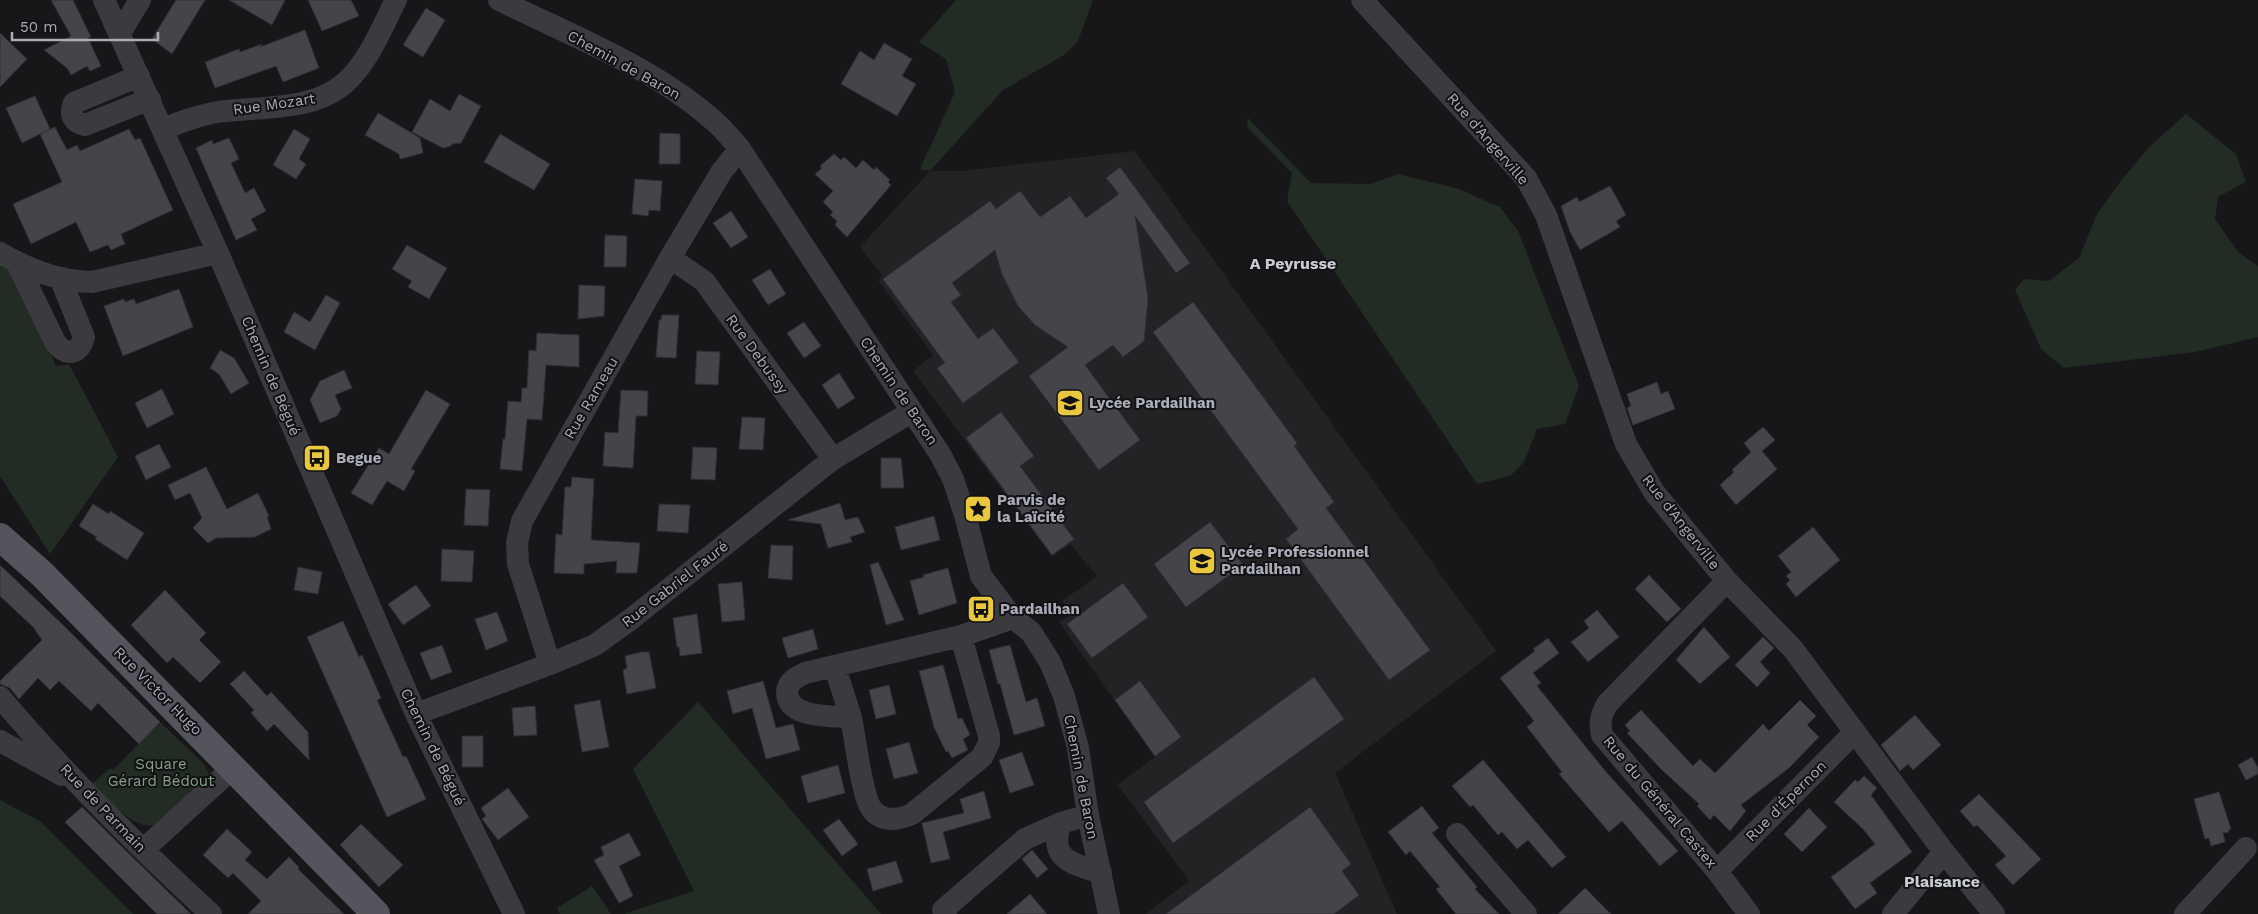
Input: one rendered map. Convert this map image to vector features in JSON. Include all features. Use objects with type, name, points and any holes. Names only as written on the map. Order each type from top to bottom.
[{"type":"main road","name":"Rue Victor Hugo","points":[[0,537],[42,574],[234,767],[376,914]]},
{"type":"street","name":"Chemin de Bégué","points":[[104,0],[218,253],[416,714],[514,914]]},
{"type":"street","points":[[120,33],[140,0]]},
{"type":"street","name":"Rue Mozart","points":[[163,129],[201,115],[318,100],[332,93],[347,81],[361,64],[396,0]]},
{"type":"street","name":"Chemin de Baron","points":[[499,0],[660,81],[716,122],[740,149],[940,454],[953,480],[966,515],[981,576],[1013,618],[1031,632],[1050,662],[1064,696],[1078,748],[1088,815],[1109,914]]},
{"type":"street","name":"Rue d'Angerville","points":[[1362,0],[1526,178],[1546,215],[1626,444],[1654,492],[1727,581],[1793,649],[1944,852],[1994,914]]},
{"type":"street","points":[[139,76],[74,104],[71,110],[72,118],[77,123],[84,125],[150,99]]},
{"type":"street","name":"Rue Rameau","points":[[550,664],[518,564],[517,543],[522,521],[670,258],[722,171],[740,149]]},
{"type":"street","points":[[9,258],[34,272],[61,280],[92,282],[218,253]]},
{"type":"street","points":[[9,258],[55,342],[60,349],[68,352],[76,350],[82,345],[84,337],[61,280]]},
{"type":"street","name":"Rue Debussy","points":[[670,258],[704,281],[833,459]]},
{"type":"street","name":"Rue Gabriel Fauré","points":[[416,714],[550,664],[595,645],[631,619],[833,459],[911,412]]},
{"type":"street","name":"Rue du Général Castex","points":[[1727,581],[1607,704],[1602,714],[1600,726],[1602,735],[1717,871],[1749,914]]},
{"type":"street","points":[[850,717],[800,711],[789,699],[787,692],[794,678],[805,673],[961,636],[1013,618]]},
{"type":"street","points":[[835,667],[850,717],[871,808],[877,815],[889,820],[900,819],[912,814],[982,757],[989,743],[990,736],[961,636]]},
{"type":"street","name":"Rue de Parmain","points":[[0,697],[78,783],[211,914]]},
{"type":"street","name":"Rue d'Épernon","points":[[1717,871],[1855,732]]},
{"type":"street","points":[[0,741],[78,783]]},
{"type":"street","points":[[144,849],[234,767]]},
{"type":"street","points":[[946,914],[943,910],[1025,839],[1061,823],[1088,815]]},
{"type":"street","points":[[1061,823],[1056,837],[1057,848],[1063,857],[1072,864],[1101,873]]},
{"type":"street","points":[[1457,834],[1526,914]]},
{"type":"street","points":[[2185,914],[2246,848]]},
{"type":"street","points":[[1892,914],[1944,852]]},
{"type":"shaded area","name":"Lycée Pardailhan","points":[[1135,151],[1496,651],[1335,773],[1397,914],[1146,914],[1189,881],[1118,785],[1155,757],[1059,622],[1072,614],[1062,601],[1097,576],[1070,544],[1052,557],[913,371],[933,355],[878,280],[883,276],[860,247],[930,171],[962,171]]},
{"type":"green space","points":[[956,0],[1093,0],[1078,41],[1064,55],[1003,90],[930,171],[920,169],[955,92],[946,59],[919,42]]},
{"type":"green space","points":[[2186,114],[2236,154],[2246,182],[2218,197],[2215,219],[2238,252],[2258,266],[2258,337],[2195,352],[2064,368],[2041,349],[2015,290],[2024,279],[2049,281],[2079,258],[2097,214],[2120,182],[2149,147]]},
{"type":"green space","points":[[1248,118],[1311,183],[1371,184],[1398,174],[1456,188],[1500,207],[1518,231],[1579,386],[1565,424],[1537,429],[1524,462],[1510,476],[1477,484],[1287,201],[1292,173],[1247,127]]},
{"type":"green space","points":[[0,265],[14,270],[56,366],[69,364],[118,457],[50,554],[0,476]]},
{"type":"green space","points":[[698,702],[881,914],[623,914],[694,891],[633,769]]},
{"type":"green space","name":"Square Gérard Bédout","points":[[160,722],[203,763],[209,774],[208,778],[157,824],[139,824],[122,813],[92,784],[110,768],[113,770]]},
{"type":"green space","points":[[0,800],[41,822],[133,914],[0,914]]},
{"type":"green space","points":[[592,886],[611,914],[560,914],[557,908]]},
{"type":"building","points":[[51,0],[73,0],[91,37],[88,38],[101,66],[90,71],[87,66],[71,75],[67,68],[44,50],[71,36]]},
{"type":"building","points":[[176,0],[205,0],[172,54],[152,39]]},
{"type":"building","points":[[229,0],[285,0],[272,25]]},
{"type":"building","points":[[308,0],[351,0],[359,16],[322,31]]},
{"type":"building","points":[[426,8],[445,20],[423,57],[403,45]]},
{"type":"building","points":[[305,30],[319,68],[283,82],[276,66],[215,88],[205,62],[239,49],[240,52],[262,44],[260,47]]},
{"type":"building","points":[[0,33],[27,59],[0,87]]},
{"type":"building","points":[[884,43],[912,59],[902,76],[916,84],[897,116],[841,84],[860,51],[874,60]]},
{"type":"building","points":[[459,94],[481,106],[461,143],[443,148],[412,132],[430,99],[450,111]]},
{"type":"building","points":[[35,96],[50,129],[22,143],[6,108]]},
{"type":"building","points":[[378,113],[420,138],[423,153],[400,159],[399,154],[365,135]]},
{"type":"building","points":[[55,127],[67,150],[77,145],[80,151],[129,129],[135,140],[140,138],[173,210],[121,234],[125,244],[111,250],[108,245],[90,252],[76,222],[31,244],[13,204],[62,182],[40,134]]},
{"type":"building","points":[[294,129],[310,139],[299,159],[306,164],[296,179],[273,165]]},
{"type":"building","points":[[660,133],[680,134],[680,164],[659,164]]},
{"type":"building","points":[[500,134],[550,164],[534,190],[484,162]]},
{"type":"building","points":[[229,138],[239,159],[231,163],[245,193],[254,188],[266,211],[251,219],[257,230],[236,240],[196,148],[212,140],[213,144]]},
{"type":"building","points":[[834,154],[841,160],[844,157],[856,168],[863,160],[874,170],[876,167],[890,180],[888,182],[891,185],[847,237],[835,225],[837,221],[830,215],[833,212],[823,202],[833,191],[815,174],[822,168],[820,166]]},
{"type":"building","points":[[1120,167],[1190,263],[1176,273],[1135,216],[1148,298],[1144,341],[1123,357],[1113,345],[1085,365],[1140,440],[1099,470],[1029,376],[1068,347],[1035,325],[1018,306],[1002,274],[995,250],[952,283],[961,295],[951,302],[978,339],[993,328],[1019,362],[963,403],[937,368],[945,363],[883,279],[990,201],[996,209],[1020,191],[1040,217],[1070,196],[1086,218],[1119,194],[1106,178]]},
{"type":"building","points":[[635,179],[662,181],[660,211],[649,210],[648,216],[632,214]]},
{"type":"building","points":[[1610,186],[1626,215],[1616,221],[1620,227],[1580,250],[1570,232],[1561,206],[1577,197],[1579,202]]},
{"type":"building","points":[[731,211],[748,237],[731,248],[713,223]]},
{"type":"building","points":[[605,235],[627,236],[626,267],[604,267]]},
{"type":"building","points":[[407,245],[447,268],[429,299],[408,287],[412,281],[392,269]]},
{"type":"building","points":[[770,269],[786,294],[768,305],[752,280]]},
{"type":"building","points":[[579,285],[605,286],[604,316],[578,319]]},
{"type":"building","points":[[179,289],[193,327],[123,356],[104,306],[124,299],[125,302],[134,299],[136,304]]},
{"type":"building","points":[[326,295],[340,303],[315,350],[284,332],[294,312],[310,322]]},
{"type":"building","points":[[1193,302],[1297,443],[1294,446],[1334,502],[1326,508],[1430,650],[1389,680],[1286,539],[1298,529],[1153,332]]},
{"type":"building","points":[[662,315],[679,315],[676,358],[656,357],[659,320],[661,320]]},
{"type":"building","points":[[804,322],[821,346],[804,358],[787,333]]},
{"type":"building","points":[[537,333],[579,335],[579,367],[546,365],[542,420],[527,419],[522,471],[500,469],[508,401],[521,402],[522,388],[527,388],[529,350],[536,351]]},
{"type":"building","points":[[220,350],[234,358],[249,383],[231,394],[219,374],[210,368]]},
{"type":"building","points":[[697,351],[720,352],[718,385],[695,384]]},
{"type":"building","points":[[344,370],[352,388],[335,395],[341,409],[337,416],[320,423],[310,400],[320,381]]},
{"type":"building","points":[[839,373],[855,398],[838,409],[822,385]]},
{"type":"building","points":[[1657,382],[1661,394],[1668,391],[1675,409],[1633,425],[1627,408],[1631,406],[1627,394]]},
{"type":"building","points":[[162,389],[174,414],[147,428],[135,403]]},
{"type":"building","points":[[426,390],[450,404],[411,469],[415,471],[404,491],[387,481],[372,505],[351,493],[379,448],[389,454]]},
{"type":"building","points":[[621,390],[648,391],[647,416],[636,416],[633,468],[603,466],[605,432],[618,433]]},
{"type":"building","points":[[1001,412],[1034,456],[1020,466],[1074,539],[1052,555],[966,438]]},
{"type":"building","points":[[742,417],[765,418],[763,450],[739,449]]},
{"type":"building","points":[[1763,427],[1775,440],[1762,451],[1777,469],[1736,505],[1720,485],[1734,472],[1732,470],[1751,452],[1744,443]]},
{"type":"building","points":[[159,444],[171,467],[146,480],[135,456]]},
{"type":"building","points":[[693,447],[717,448],[715,480],[691,479]]},
{"type":"building","points":[[881,458],[901,458],[904,488],[881,488]]},
{"type":"building","points":[[206,467],[227,509],[258,493],[269,516],[267,517],[271,529],[255,537],[216,538],[208,543],[193,528],[202,518],[190,493],[175,500],[168,485]]},
{"type":"building","points":[[572,477],[594,479],[591,540],[640,543],[637,573],[616,573],[617,561],[584,564],[584,574],[554,573],[556,534],[562,535],[565,487],[571,487]]},
{"type":"building","points":[[466,489],[490,490],[488,526],[464,525]]},
{"type":"building","points":[[840,503],[845,520],[858,517],[865,532],[850,537],[852,542],[828,548],[821,524],[788,520]]},
{"type":"building","points":[[93,504],[109,514],[110,511],[144,533],[127,560],[79,526]]},
{"type":"building","points":[[659,504],[690,505],[688,533],[657,531]]},
{"type":"building","points":[[934,516],[940,540],[901,550],[895,527]]},
{"type":"building","points":[[1210,522],[1243,565],[1186,607],[1154,564]]},
{"type":"building","points":[[1813,527],[1840,560],[1796,597],[1786,584],[1790,580],[1786,576],[1791,572],[1778,556]]},
{"type":"building","points":[[771,545],[793,546],[792,580],[768,578]]},
{"type":"building","points":[[442,549],[474,551],[472,582],[441,581]]},
{"type":"building","points":[[878,562],[904,620],[886,625],[870,565]]},
{"type":"building","points":[[0,565],[160,722],[139,744],[98,703],[91,711],[59,681],[50,690],[38,678],[19,699],[10,688],[0,684],[0,681],[42,640],[33,627],[0,596]]},
{"type":"building","points":[[298,567],[322,572],[318,594],[294,590]]},
{"type":"building","points":[[948,568],[957,603],[919,615],[910,581]]},
{"type":"building","points":[[1649,575],[1681,609],[1667,622],[1635,589]]},
{"type":"building","points":[[742,582],[745,620],[722,622],[718,584]]},
{"type":"building","points":[[1123,583],[1148,617],[1092,658],[1067,624]]},
{"type":"building","points":[[416,585],[431,606],[403,625],[388,604]]},
{"type":"building","points":[[165,590],[206,633],[199,640],[221,662],[200,683],[173,657],[167,663],[131,625]]},
{"type":"building","points":[[1597,610],[1619,637],[1588,662],[1571,642],[1589,628],[1584,621]]},
{"type":"building","points":[[497,612],[508,641],[486,650],[475,619]]},
{"type":"building","points":[[697,614],[702,653],[680,656],[673,618]]},
{"type":"building","points":[[343,621],[359,657],[362,655],[381,698],[377,700],[403,757],[406,756],[426,799],[387,817],[307,637]]},
{"type":"building","points":[[1704,627],[1730,657],[1700,684],[1676,660]]},
{"type":"building","points":[[813,629],[818,649],[788,658],[782,638]]},
{"type":"building","points":[[1763,637],[1774,648],[1760,662],[1770,673],[1757,687],[1735,665]]},
{"type":"building","points":[[1548,638],[1559,653],[1533,673],[1541,683],[1537,686],[1606,772],[1678,851],[1660,866],[1622,821],[1609,832],[1559,774],[1562,772],[1527,727],[1534,721],[1500,678],[1535,651],[1533,649]]},
{"type":"building","points":[[442,645],[452,672],[431,680],[420,653]]},
{"type":"building","points":[[1010,645],[1026,702],[1037,698],[1045,726],[1014,735],[989,650]]},
{"type":"building","points":[[649,652],[656,688],[627,694],[623,670],[627,668],[625,656]]},
{"type":"building","points":[[943,665],[958,719],[962,718],[970,735],[963,739],[968,750],[952,758],[948,751],[946,752],[934,727],[919,671]]},
{"type":"building","points":[[244,671],[267,696],[271,692],[308,732],[309,760],[274,724],[267,731],[251,713],[254,710],[230,684]]},
{"type":"building","points":[[1314,677],[1344,719],[1173,843],[1144,802]]},
{"type":"building","points":[[763,681],[776,728],[793,724],[800,750],[766,759],[752,708],[733,714],[727,691]]},
{"type":"building","points":[[1140,681],[1181,737],[1155,756],[1115,700]]},
{"type":"building","points":[[889,685],[896,714],[876,719],[869,690]]},
{"type":"building","points":[[600,700],[609,747],[582,752],[574,705]]},
{"type":"building","points":[[1800,700],[1816,716],[1807,725],[1819,737],[1789,768],[1741,805],[1746,811],[1730,831],[1714,815],[1710,820],[1697,806],[1699,804],[1661,769],[1627,733],[1630,731],[1625,725],[1641,710],[1693,766],[1700,759],[1715,773],[1763,724],[1769,731]]},
{"type":"building","points":[[535,706],[537,735],[514,736],[512,708]]},
{"type":"building","points":[[1915,715],[1941,745],[1913,770],[1908,764],[1900,771],[1881,745]]},
{"type":"building","points":[[462,736],[483,736],[483,767],[462,767]]},
{"type":"building","points":[[909,742],[918,773],[894,779],[886,749]]},
{"type":"building","points":[[1022,752],[1034,785],[1010,793],[999,760]]},
{"type":"building","points":[[2252,757],[2258,768],[2258,774],[2246,780],[2238,765]]},
{"type":"building","points":[[1483,760],[1566,857],[1552,868],[1528,840],[1517,849],[1502,832],[1498,835],[1473,805],[1470,807],[1452,786]]},
{"type":"building","points":[[838,765],[845,793],[808,803],[801,776]]},
{"type":"building","points":[[1864,776],[1877,788],[1871,795],[1912,852],[1870,883],[1877,893],[1855,909],[1831,877],[1875,844],[1863,829],[1834,802],[1855,780],[1858,782]]},
{"type":"building","points":[[508,788],[529,817],[498,840],[482,819],[486,816],[481,808]]},
{"type":"building","points":[[984,791],[991,818],[943,832],[950,859],[931,863],[922,823],[964,813],[960,799]]},
{"type":"building","points":[[2219,792],[2231,829],[2229,829],[2229,832],[2223,833],[2225,842],[2211,846],[2209,838],[2205,839],[2194,799]]},
{"type":"building","points":[[1979,794],[2041,859],[2013,885],[1995,865],[2006,856],[1977,825],[1974,827],[1960,811]]},
{"type":"building","points":[[1422,806],[1439,828],[1432,833],[1477,887],[1475,889],[1499,914],[1456,914],[1436,889],[1440,887],[1410,851],[1406,855],[1388,832]]},
{"type":"building","points":[[82,807],[191,914],[157,914],[65,822]]},
{"type":"building","points":[[1310,807],[1351,864],[1342,871],[1359,895],[1334,914],[1166,914]]},
{"type":"building","points":[[1809,808],[1827,827],[1802,852],[1784,834]]},
{"type":"building","points":[[839,819],[858,844],[842,856],[823,830]]},
{"type":"building","points":[[361,824],[403,865],[379,887],[340,845]]},
{"type":"building","points":[[227,829],[252,852],[245,860],[267,879],[289,857],[299,867],[298,869],[344,914],[248,914],[261,901],[233,873],[228,878],[203,855]]},
{"type":"building","points":[[629,833],[641,855],[619,866],[633,896],[619,903],[594,860],[604,855],[601,847]]},
{"type":"building","points":[[1032,850],[1048,869],[1037,878],[1022,859]]},
{"type":"building","points":[[896,861],[903,882],[873,891],[867,869]]},
{"type":"building","points":[[1585,888],[1611,914],[1558,914]]},
{"type":"building","points":[[1030,894],[1047,914],[1007,914]]},
{"type":"place","name":"Lycée Pardailhan","points":[[1070,403]]},
{"type":"place","name":"Begue","points":[[317,458]]},
{"type":"place","name":"Parvis de la Laïcité","points":[[978,509]]},
{"type":"place","name":"Lycée Professionnel Pardailhan","points":[[1202,561]]},
{"type":"place","name":"Pardailhan","points":[[981,609]]},
{"type":"district","name":"A Peyrusse","points":[[1293,263]]},
{"type":"district","name":"Plaisance","points":[[1942,881]]}]
